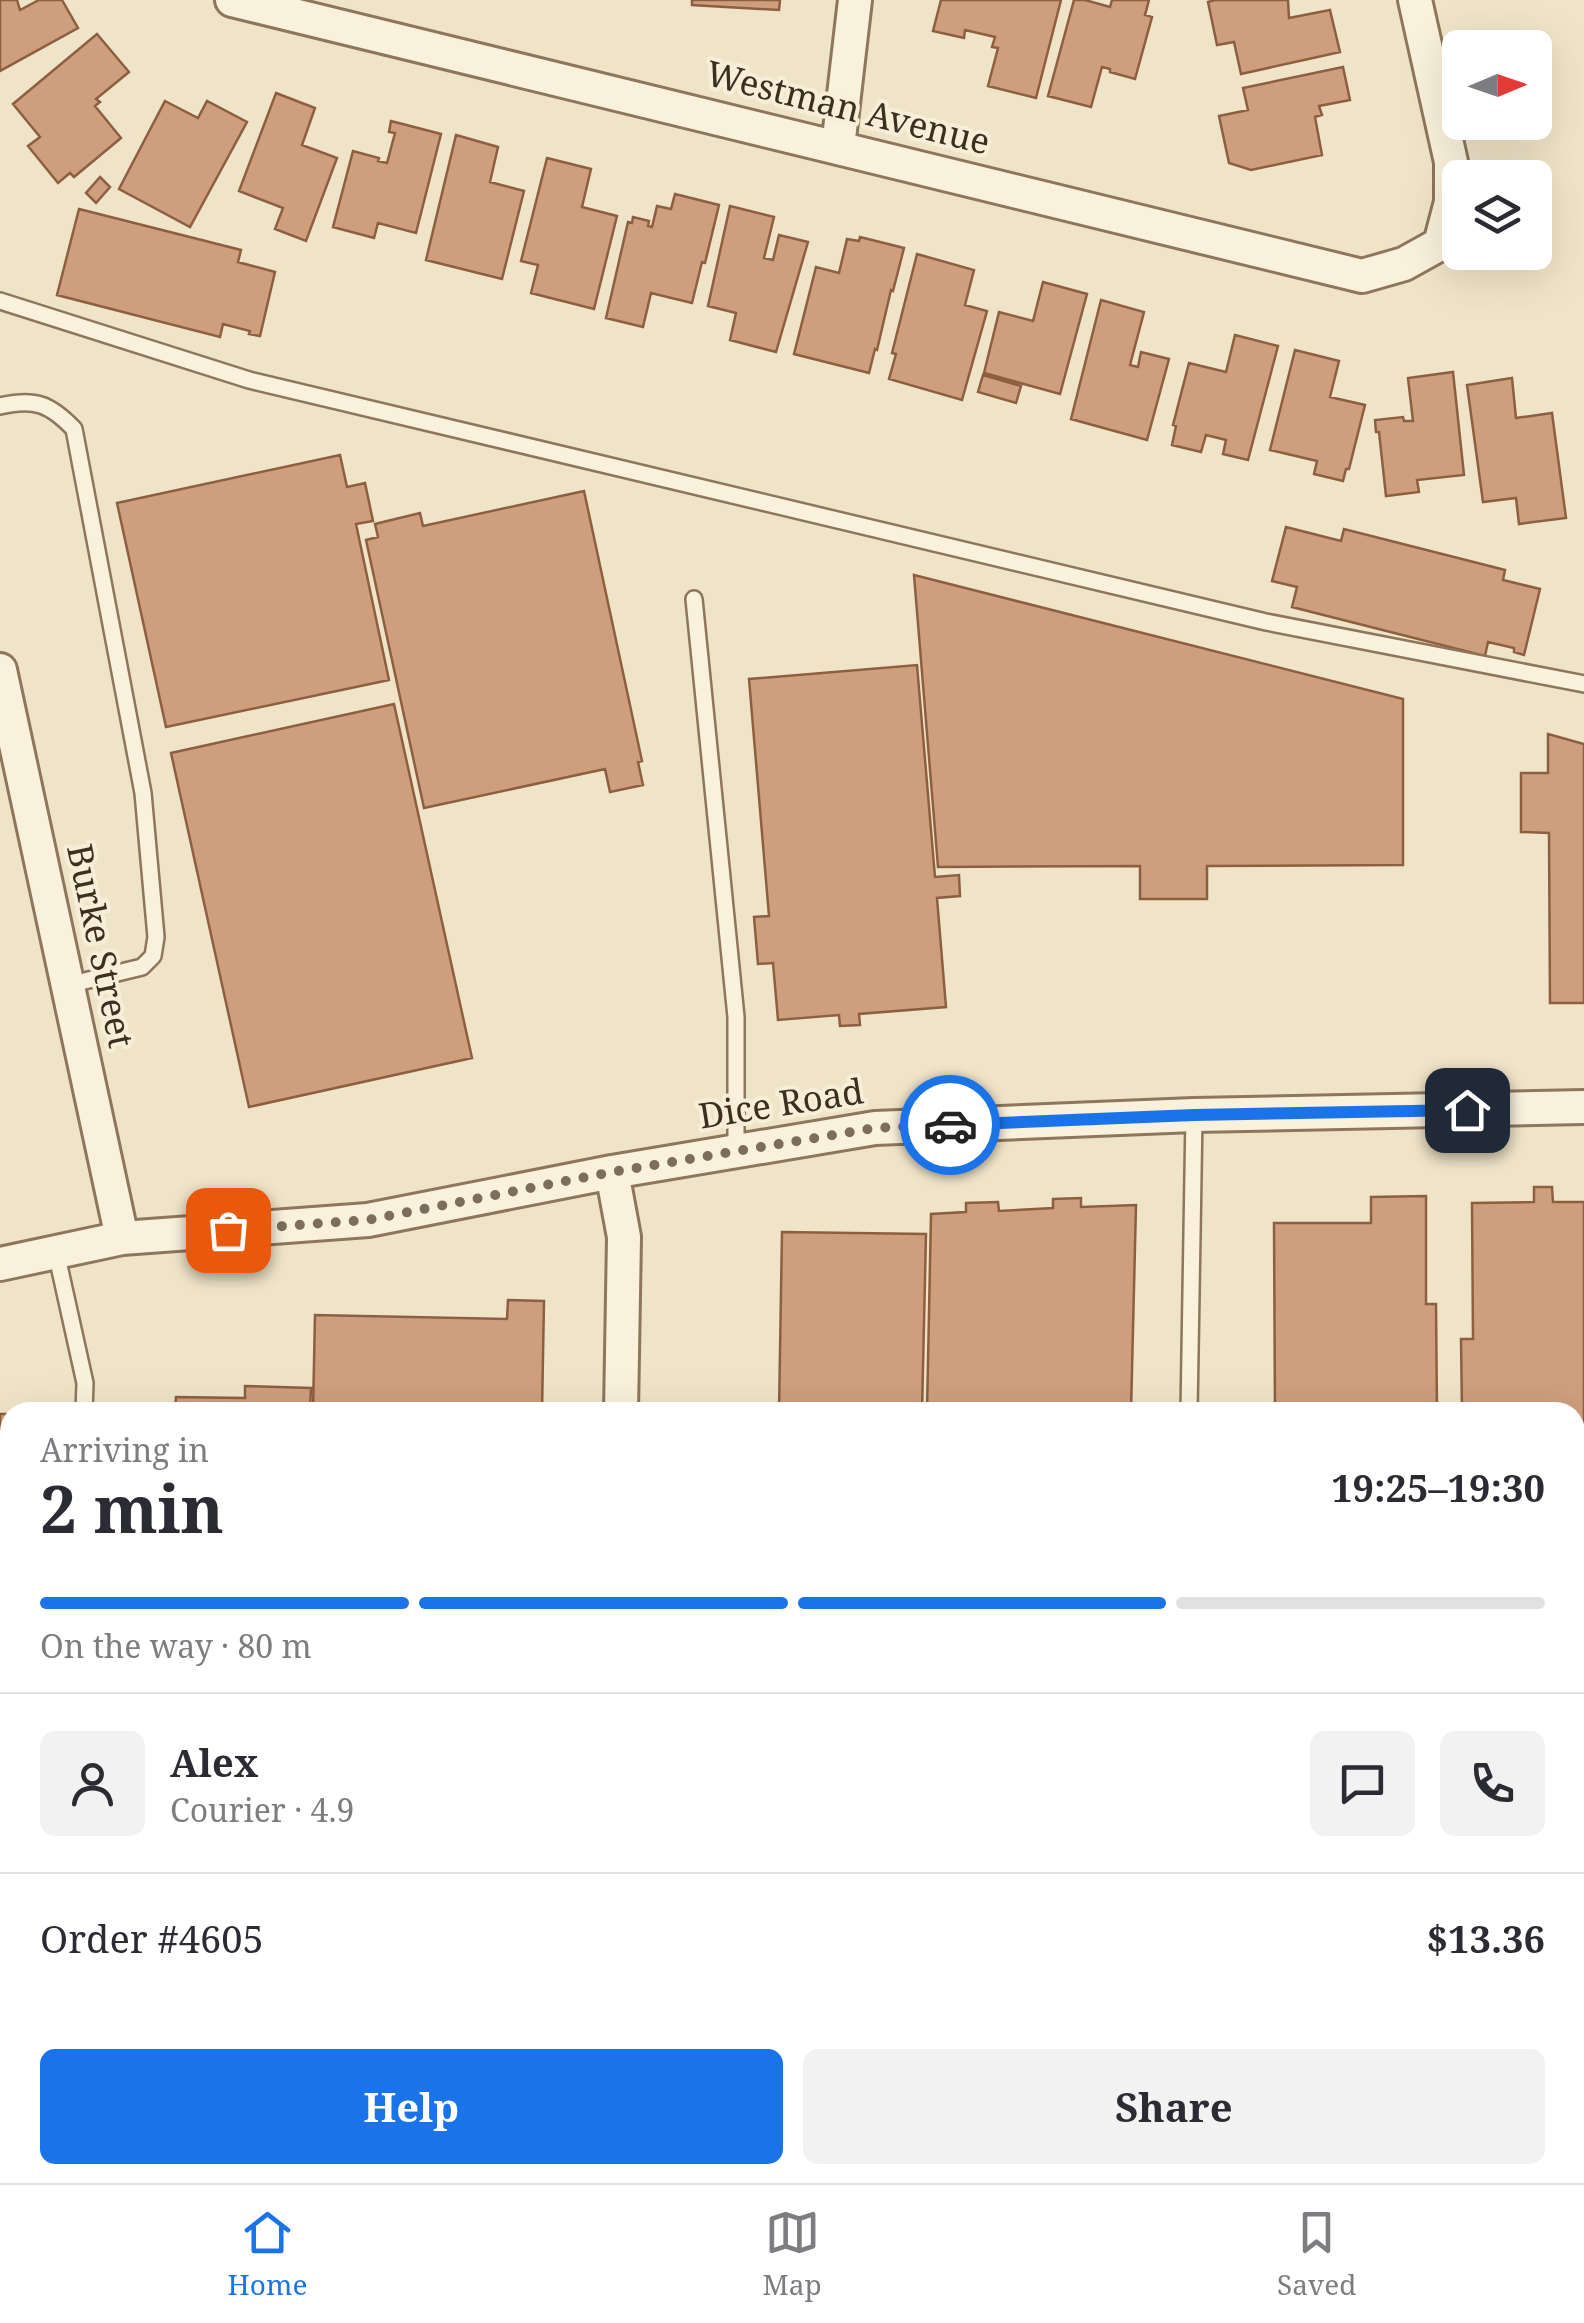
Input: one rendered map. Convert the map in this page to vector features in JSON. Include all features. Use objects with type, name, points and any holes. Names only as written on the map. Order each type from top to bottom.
[{"type":"street","name":"Westman Avenue","points":[[232,0],[1362,276],[1404,264],[1440,244],[1452,202],[1451,162],[1416,0]]},
{"type":"street","points":[[838,147],[855,0]]},
{"type":"street","name":"Burke Street","points":[[0,670],[122,1238]]},
{"type":"street","name":"Dice Road","points":[[0,1264],[122,1238],[368,1220],[612,1172],[875,1128],[1194,1115],[1584,1107]]},
{"type":"street","points":[[612,1172],[624,1237],[621,1402]]},
{"type":"lane","points":[[0,301],[250,380],[1266,622],[1584,684]]},
{"type":"lane","points":[[0,406],[16,402],[43,405],[57,411],[74,428],[143,793],[156,937],[153,956],[142,966],[68,985]]},
{"type":"lane","points":[[694,598],[736,1017],[736,1151]]},
{"type":"lane","points":[[1189,1402],[1194,1115]]},
{"type":"lane","points":[[56,1252],[85,1383],[84,1402]]},
{"type":"building","points":[[0,0],[17,0],[20,10],[39,0],[62,0],[78,28],[0,71]]},
{"type":"building","points":[[692,0],[780,0],[779,10],[692,5]]},
{"type":"building","points":[[941,0],[1061,0],[1036,98],[988,86],[998,48],[992,47],[995,37],[965,30],[964,38],[933,31]]},
{"type":"building","points":[[1074,0],[1110,7],[1112,0],[1149,0],[1145,15],[1152,17],[1135,79],[1102,67],[1091,107],[1048,96]]},
{"type":"building","points":[[1288,0],[1289,18],[1330,10],[1340,52],[1241,74],[1234,42],[1217,45],[1208,2]]},
{"type":"building","points":[[97,34],[129,72],[96,99],[100,102],[95,106],[121,138],[74,177],[70,173],[58,183],[28,146],[40,137],[13,104]]},
{"type":"building","points":[[1343,67],[1350,100],[1319,106],[1322,115],[1315,117],[1322,155],[1251,170],[1229,163],[1219,116],[1248,110],[1243,88]]},
{"type":"building","points":[[276,93],[315,108],[302,145],[337,158],[306,241],[275,229],[283,208],[239,191]]},
{"type":"building","points":[[165,101],[198,118],[207,101],[247,122],[190,227],[119,189]]},
{"type":"building","points":[[391,121],[441,134],[416,233],[378,223],[374,238],[333,227],[353,151],[387,163],[395,133],[389,132]]},
{"type":"building","points":[[456,135],[498,147],[490,182],[524,191],[502,279],[426,260]]},
{"type":"building","points":[[547,158],[591,169],[582,207],[617,216],[594,309],[531,293],[538,265],[521,261]]},
{"type":"building","points":[[100,177],[110,187],[96,203],[86,193]]},
{"type":"building","points":[[675,194],[719,205],[692,303],[651,293],[643,327],[606,318],[628,222],[632,223],[633,217],[649,221],[648,226],[652,227],[657,206],[671,209]]},
{"type":"building","points":[[730,206],[774,217],[764,258],[773,260],[779,235],[808,242],[776,352],[730,340],[736,313],[708,306]]},
{"type":"building","points":[[79,209],[241,250],[238,262],[275,272],[260,336],[223,324],[220,337],[57,295]]},
{"type":"building","points":[[860,237],[904,248],[869,373],[794,354],[816,267],[839,273],[847,239],[859,241]]},
{"type":"building","points":[[917,254],[974,270],[965,305],[987,311],[962,400],[889,379]]},
{"type":"building","points":[[1043,282],[1087,294],[1060,394],[984,373],[999,312],[1033,321]]},
{"type":"building","points":[[1101,300],[1144,312],[1130,365],[1138,367],[1141,352],[1169,359],[1147,440],[1071,419]]},
{"type":"building","points":[[1235,335],[1278,346],[1248,460],[1223,454],[1226,440],[1206,435],[1201,452],[1172,445],[1176,426],[1173,425],[1189,363],[1226,372]]},
{"type":"building","points":[[1295,350],[1339,361],[1330,397],[1365,405],[1343,481],[1314,474],[1317,461],[1270,450]]},
{"type":"building","points":[[1453,372],[1464,475],[1417,480],[1419,492],[1386,496],[1375,420],[1403,417],[1404,421],[1413,421],[1408,378]]},
{"type":"building","points":[[983,375],[1021,386],[1016,403],[978,392]]},
{"type":"building","points":[[1512,378],[1516,418],[1552,413],[1566,518],[1519,524],[1516,498],[1483,502],[1467,385]]},
{"type":"building","points":[[340,455],[347,487],[365,483],[373,521],[356,524],[389,680],[166,727],[117,503]]},
{"type":"building","points":[[584,491],[642,761],[638,762],[643,785],[610,792],[605,769],[424,808],[366,540],[378,537],[375,524],[420,513],[423,526]]},
{"type":"building","points":[[1286,527],[1341,541],[1344,529],[1505,570],[1503,580],[1540,589],[1524,655],[1514,652],[1514,648],[1488,642],[1485,656],[1292,607],[1297,587],[1272,581]]},
{"type":"building","points":[[914,575],[1403,699],[1403,865],[1207,866],[1207,899],[1140,899],[1140,866],[938,867]]},
{"type":"building","points":[[917,665],[935,877],[959,875],[960,896],[937,898],[946,1007],[859,1014],[860,1025],[840,1026],[839,1015],[778,1020],[773,963],[758,964],[754,917],[769,916],[749,679]]},
{"type":"building","points":[[394,704],[472,1058],[249,1107],[171,753]]},
{"type":"building","points":[[1548,734],[1584,744],[1584,1003],[1550,1003],[1549,833],[1521,832],[1521,773],[1548,773]]},
{"type":"building","points":[[1534,1187],[1552,1187],[1553,1202],[1584,1202],[1584,1402],[1462,1402],[1461,1339],[1473,1339],[1472,1203],[1534,1202]]},
{"type":"building","points":[[1426,1196],[1426,1304],[1436,1304],[1437,1402],[1275,1402],[1274,1223],[1371,1223],[1371,1197]]},
{"type":"building","points":[[1081,1198],[1081,1207],[1136,1205],[1131,1402],[927,1402],[931,1214],[966,1212],[966,1203],[998,1202],[999,1211],[1053,1208],[1053,1199]]},
{"type":"building","points":[[782,1232],[926,1234],[922,1402],[779,1402]]},
{"type":"building","points":[[508,1300],[544,1301],[542,1402],[313,1402],[315,1315],[507,1319]]},
{"type":"building","points":[[245,1386],[311,1388],[310,1402],[176,1402],[176,1397],[245,1398]]},
{"type":"way so far","points":[[228,1230],[368,1220],[612,1172],[875,1128],[950,1125]]},
{"type":"route","points":[[950,1125],[1467,1110]]}]
